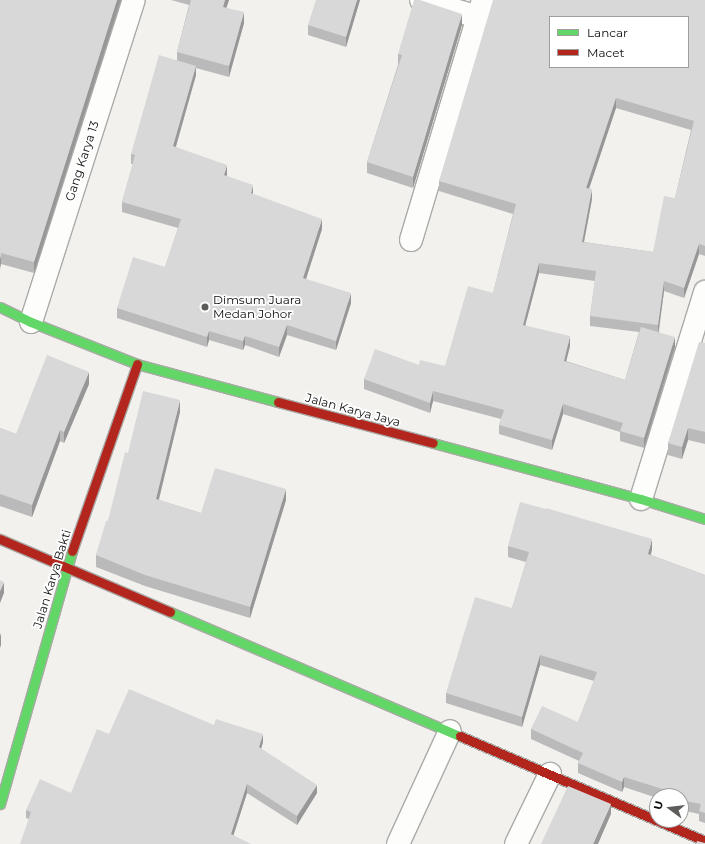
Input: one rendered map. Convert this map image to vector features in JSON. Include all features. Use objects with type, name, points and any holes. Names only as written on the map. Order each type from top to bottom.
[{"type":"street","name":"Gang Karya 13","points":[[31,322],[134,0]]},
{"type":"street","points":[[412,240],[481,8],[421,0]]},
{"type":"street","points":[[641,499],[705,292]]},
{"type":"street","name":"Jalan Karya Jaya","points":[[0,306],[31,322],[137,364],[641,499],[705,519]]},
{"type":"street","name":"Jalan Karya Bakti","points":[[0,804],[66,569],[137,364]]},
{"type":"street","points":[[0,539],[66,569],[550,774],[696,841]]},
{"type":"street","points":[[398,844],[450,732]]},
{"type":"street","points":[[516,844],[550,774]]},
{"type":"building","points":[[0,0],[117,0],[34,262],[1,253],[0,259]]},
{"type":"building","points":[[191,0],[225,0],[223,7],[244,12],[229,66],[177,52]]},
{"type":"building","points":[[316,0],[357,0],[346,37],[308,25]]},
{"type":"building","points":[[414,0],[420,0],[462,14],[413,177],[367,162],[402,55],[398,54]]},
{"type":"building","points":[[493,0],[705,0],[705,246],[699,244],[684,288],[664,281],[658,325],[590,316],[596,271],[539,263],[523,325],[570,336],[564,361],[625,380],[641,327],[675,337],[644,438],[620,431],[623,423],[563,404],[552,440],[499,425],[504,410],[433,391],[430,403],[364,379],[375,349],[419,365],[420,360],[445,366],[468,286],[493,293],[516,204],[439,181]],"holes":[[[616,98],[694,121],[675,198],[664,196],[653,252],[582,242],[592,189],[586,188]]]},
{"type":"building","points":[[159,55],[196,66],[173,146],[227,165],[224,175],[253,185],[251,193],[322,219],[303,278],[351,293],[336,341],[287,325],[279,347],[245,336],[243,341],[209,331],[207,337],[117,308],[133,257],[165,267],[181,219],[122,202],[135,155],[131,154]]},
{"type":"building","points":[[699,342],[705,343],[705,432],[688,428],[682,447],[668,443]]},
{"type":"building","points":[[47,355],[89,372],[64,432],[60,430],[32,505],[0,494],[0,428],[16,434]]},
{"type":"building","points":[[143,391],[180,400],[156,499],[201,513],[215,468],[286,489],[250,607],[145,575],[96,555],[106,521],[108,521],[125,452],[128,453]]},
{"type":"building","points":[[520,502],[546,508],[652,539],[648,554],[705,575],[705,813],[699,811],[701,804],[689,802],[689,788],[659,788],[624,777],[622,782],[578,763],[583,753],[531,729],[542,706],[578,722],[597,672],[540,655],[522,717],[446,693],[475,597],[512,608],[529,552],[508,546]]},
{"type":"building","points":[[0,580],[4,582],[0,591]]},
{"type":"building","points":[[129,689],[214,725],[216,719],[263,734],[259,747],[317,785],[297,816],[247,784],[231,834],[251,844],[20,844],[31,812],[26,810],[40,779],[71,793],[97,729],[109,734]]},
{"type":"building","points":[[568,786],[611,804],[593,844],[541,844]]},
{"type":"building","points":[[697,841],[705,843],[705,844],[696,844]]},
{"type":"traffic: fast","points":[[0,307],[31,322],[137,364],[278,402]]},
{"type":"traffic: fast","points":[[433,443],[641,499],[705,519]]},
{"type":"traffic: fast","points":[[0,804],[72,551]]},
{"type":"traffic: fast","points":[[170,612],[460,736]]},
{"type":"traffic: jam","points":[[72,551],[137,364]]},
{"type":"traffic: jam","points":[[278,402],[433,443]]},
{"type":"traffic: jam","points":[[0,539],[170,612]]},
{"type":"traffic: jam","points":[[460,736],[705,841]]},
{"type":"place","name":"Dimsum Juara Medan Johor","points":[[205,307]]}]
